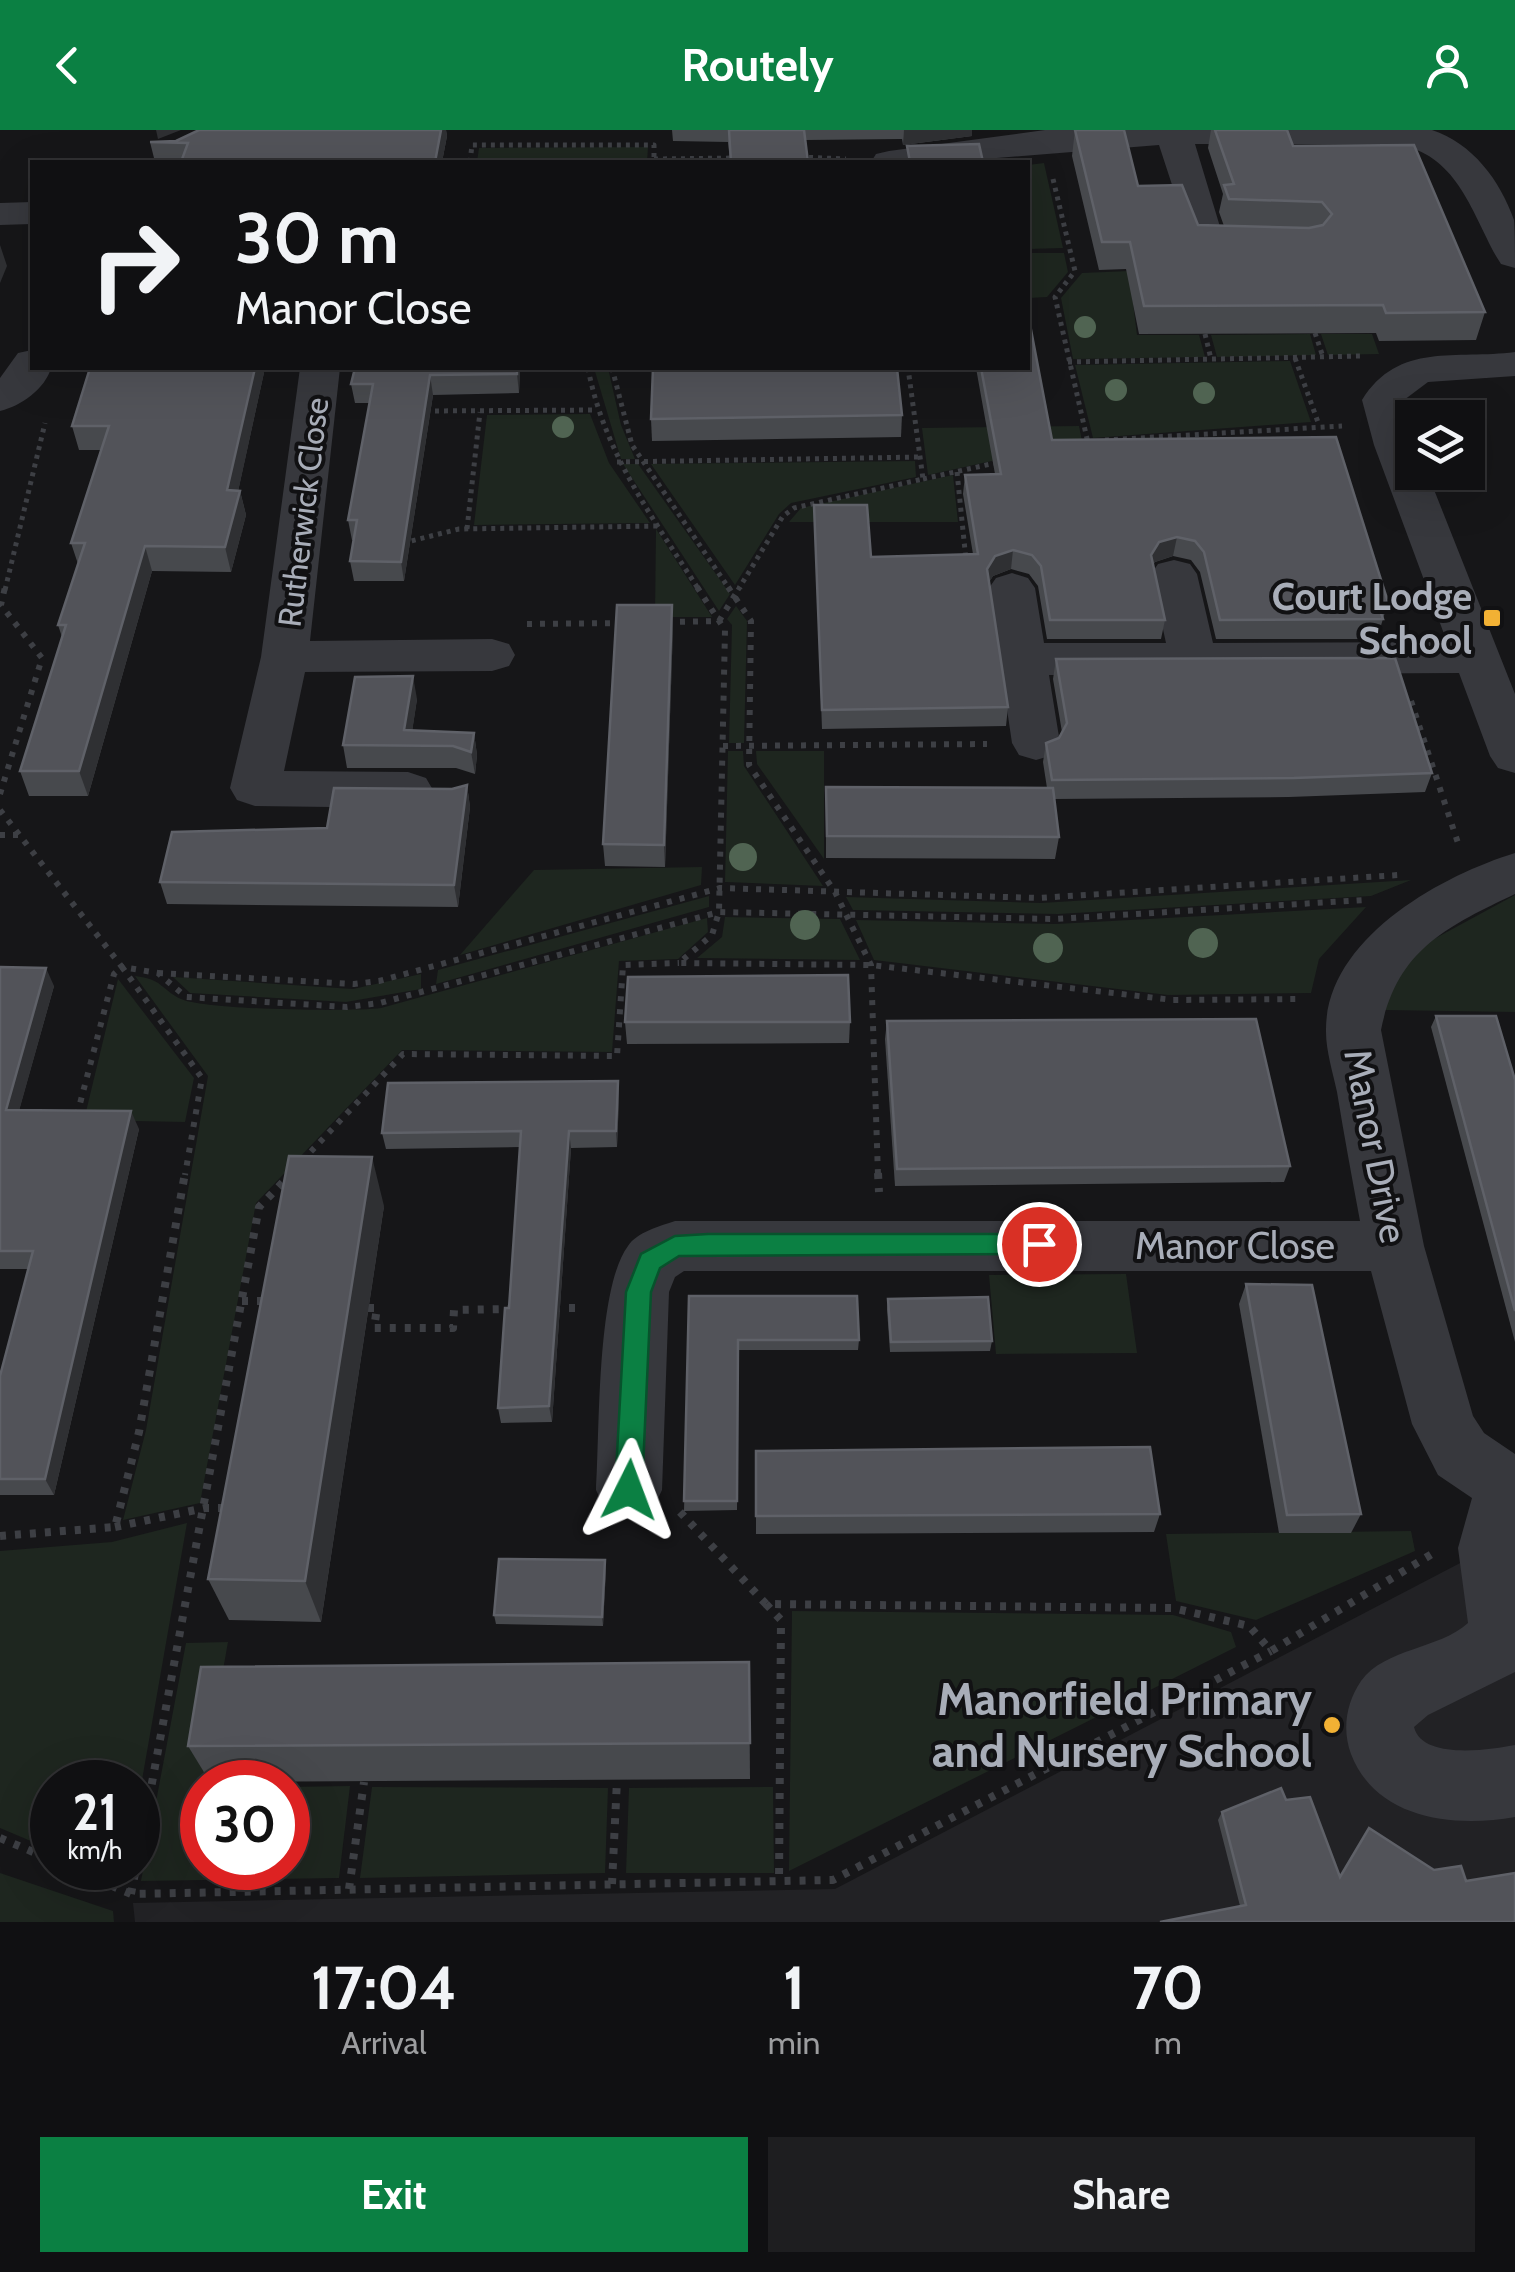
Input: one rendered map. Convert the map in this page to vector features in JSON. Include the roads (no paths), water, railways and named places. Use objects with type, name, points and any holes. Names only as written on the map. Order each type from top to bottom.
[{"type":"street","points":[[891,130],[892,160]]},
{"type":"street","points":[[905,160],[1044,139],[1373,130],[1431,140],[1460,158],[1473,175],[1515,256]]},
{"type":"street","points":[[1174,134],[1206,241],[1302,241]]},
{"type":"street","points":[[0,214],[30,214]]},
{"type":"street","points":[[1515,364],[1419,370],[1387,390],[1383,400],[1388,426],[1515,756]]},
{"type":"street","name":"Rutherwick Close","points":[[320,370],[286,657],[254,788],[456,790]]},
{"type":"street","points":[[1174,574],[1192,659]]},
{"type":"street","points":[[1012,588],[1036,744]]},
{"type":"street","points":[[286,657],[492,655]]},
{"type":"street","points":[[1023,659],[1477,657]]},
{"type":"street","name":"Manor Drive","points":[[1501,1501],[1461,1454],[1444,1424],[1394,1246],[1354,1030],[1357,998],[1418,894],[1515,872]]},
{"type":"street","name":"Manor Close","points":[[629,1490],[638,1306],[650,1262],[675,1246],[1394,1246]]},
{"type":"street","points":[[1501,1501],[1501,1633],[1491,1650],[1398,1692],[1381,1716],[1380,1743],[1392,1766],[1414,1778],[1482,1788],[1515,1781]]},
{"type":"place","name":"Court Lodge School","points":[[1492,618]]},
{"type":"place","name":"Manorfield Primary and Nursery School","points":[[1332,1725]]}]
